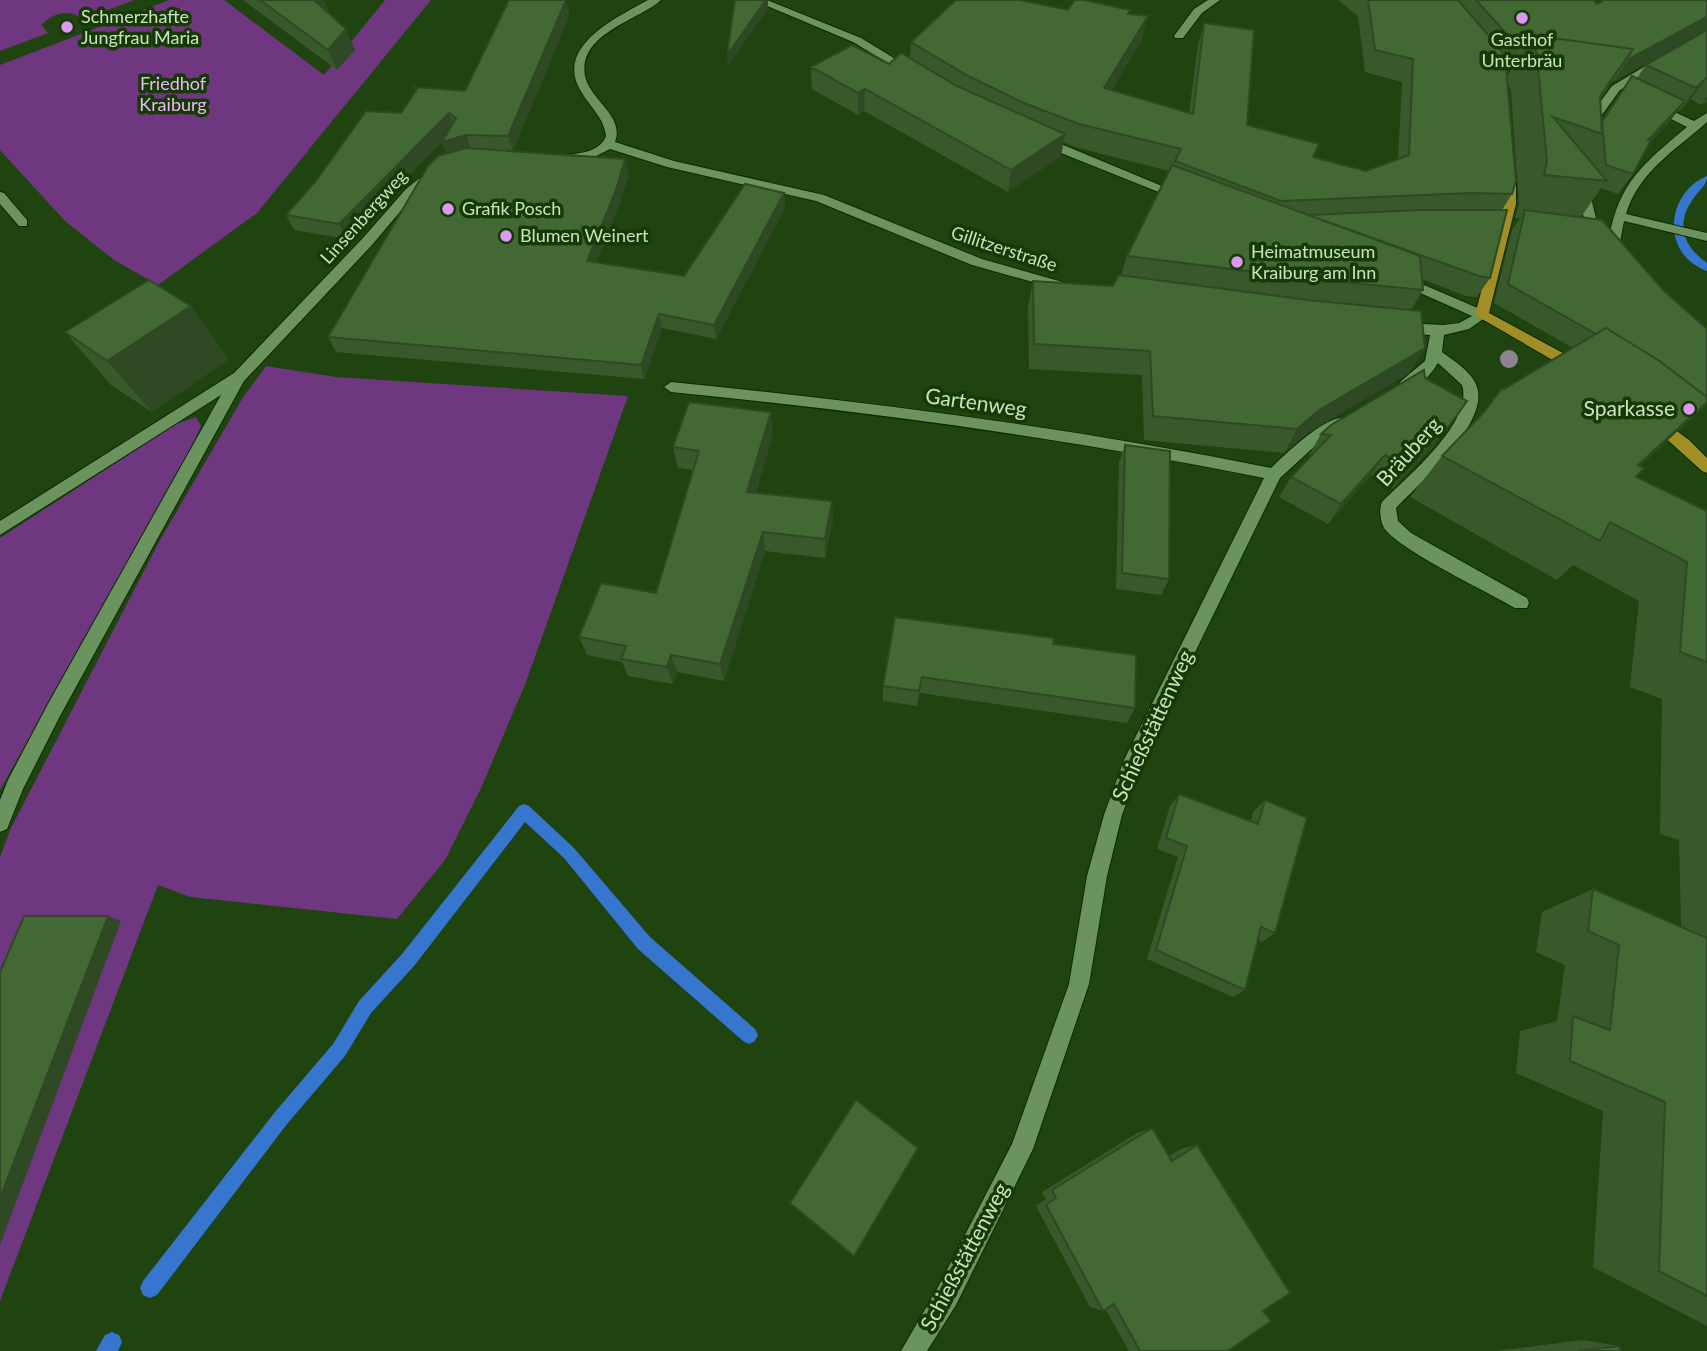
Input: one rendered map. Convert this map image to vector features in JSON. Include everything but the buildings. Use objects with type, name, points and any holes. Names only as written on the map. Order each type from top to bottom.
[{"type":"main road","points":[[1510,167],[1510,204],[1482,315],[1554,352],[1588,374]]},
{"type":"main road","points":[[1645,413],[1684,443],[1707,467]]},
{"type":"street","points":[[556,159],[581,159],[608,144],[611,127],[588,97],[580,75],[580,63],[584,53],[597,37],[656,0]]},
{"type":"street","points":[[758,0],[857,40],[929,83]]},
{"type":"street","points":[[1179,36],[1198,11],[1215,0]]},
{"type":"street","points":[[1580,141],[1622,92],[1668,57]]},
{"type":"street","points":[[1622,92],[1694,126]]},
{"type":"street","points":[[1580,172],[1587,231],[1619,242],[1618,216],[1628,189],[1649,163],[1707,116]]},
{"type":"street","points":[[1028,135],[1190,200]]},
{"type":"street","name":"Gillitzerstraße","points":[[608,144],[671,164],[820,198],[977,262],[1040,282],[1075,288]]},
{"type":"street","name":"Linsenbergweg","points":[[0,529],[239,377],[349,262],[410,192],[439,166]]},
{"type":"street","points":[[0,196],[23,223]]},
{"type":"street","points":[[1618,216],[1703,235]]},
{"type":"street","points":[[1382,326],[1437,332],[1472,323],[1482,315],[1386,274]]},
{"type":"street","points":[[1398,390],[1420,376],[1437,355],[1437,332]]},
{"type":"street","name":"Bräuberg","points":[[1437,355],[1471,386],[1473,400],[1458,433],[1388,506],[1390,524],[1405,538],[1521,603]]},
{"type":"street","name":"Linsenbergweg","points":[[0,823],[15,786],[54,710],[239,377]]},
{"type":"street","name":"Gartenweg","points":[[671,387],[793,399],[1042,433],[1204,459],[1274,474]]},
{"type":"street","name":"Schießstättenweg","points":[[913,1351],[947,1296],[1022,1149],[1079,984],[1097,876],[1113,815],[1133,760],[1274,474],[1311,440],[1354,416]]},
{"type":"green space","points":[[0,0],[134,0],[84,19],[67,13],[51,17],[41,25],[48,33],[0,51]]},
{"type":"green space","name":"Friedhof Kraiburg","points":[[169,0],[224,0],[324,75],[385,0],[431,0],[257,213],[158,285],[114,260],[65,221],[0,150],[0,65]]},
{"type":"green space","points":[[266,366],[336,377],[628,396],[526,682],[482,786],[445,860],[397,919],[190,897],[158,885],[0,1301],[0,857],[11,828],[160,540],[242,399]]},
{"type":"green space","points":[[196,417],[201,426],[188,454],[0,790],[0,538],[176,424]]},
{"type":"waterway","points":[[1707,179],[1689,198],[1679,223],[1680,241],[1684,249],[1707,268]]},
{"type":"waterway","points":[[150,1288],[281,1118],[339,1050],[365,1007],[408,960],[524,811],[569,853],[644,943],[749,1035]]},
{"type":"waterway","points":[[106,1351],[112,1342]]},
{"type":"place","name":"Gasthof Unterbräu","points":[[1522,18]]},
{"type":"place","name":"Schmerzhafte Jungfrau Maria","points":[[67,27]]},
{"type":"place","name":"Grafik Posch","points":[[448,209]]},
{"type":"place","name":"Blumen Weinert","points":[[506,236]]},
{"type":"place","name":"Heimatmuseum Kraiburg am Inn","points":[[1237,262]]},
{"type":"place","name":"Sparkasse","points":[[1689,409]]}]
